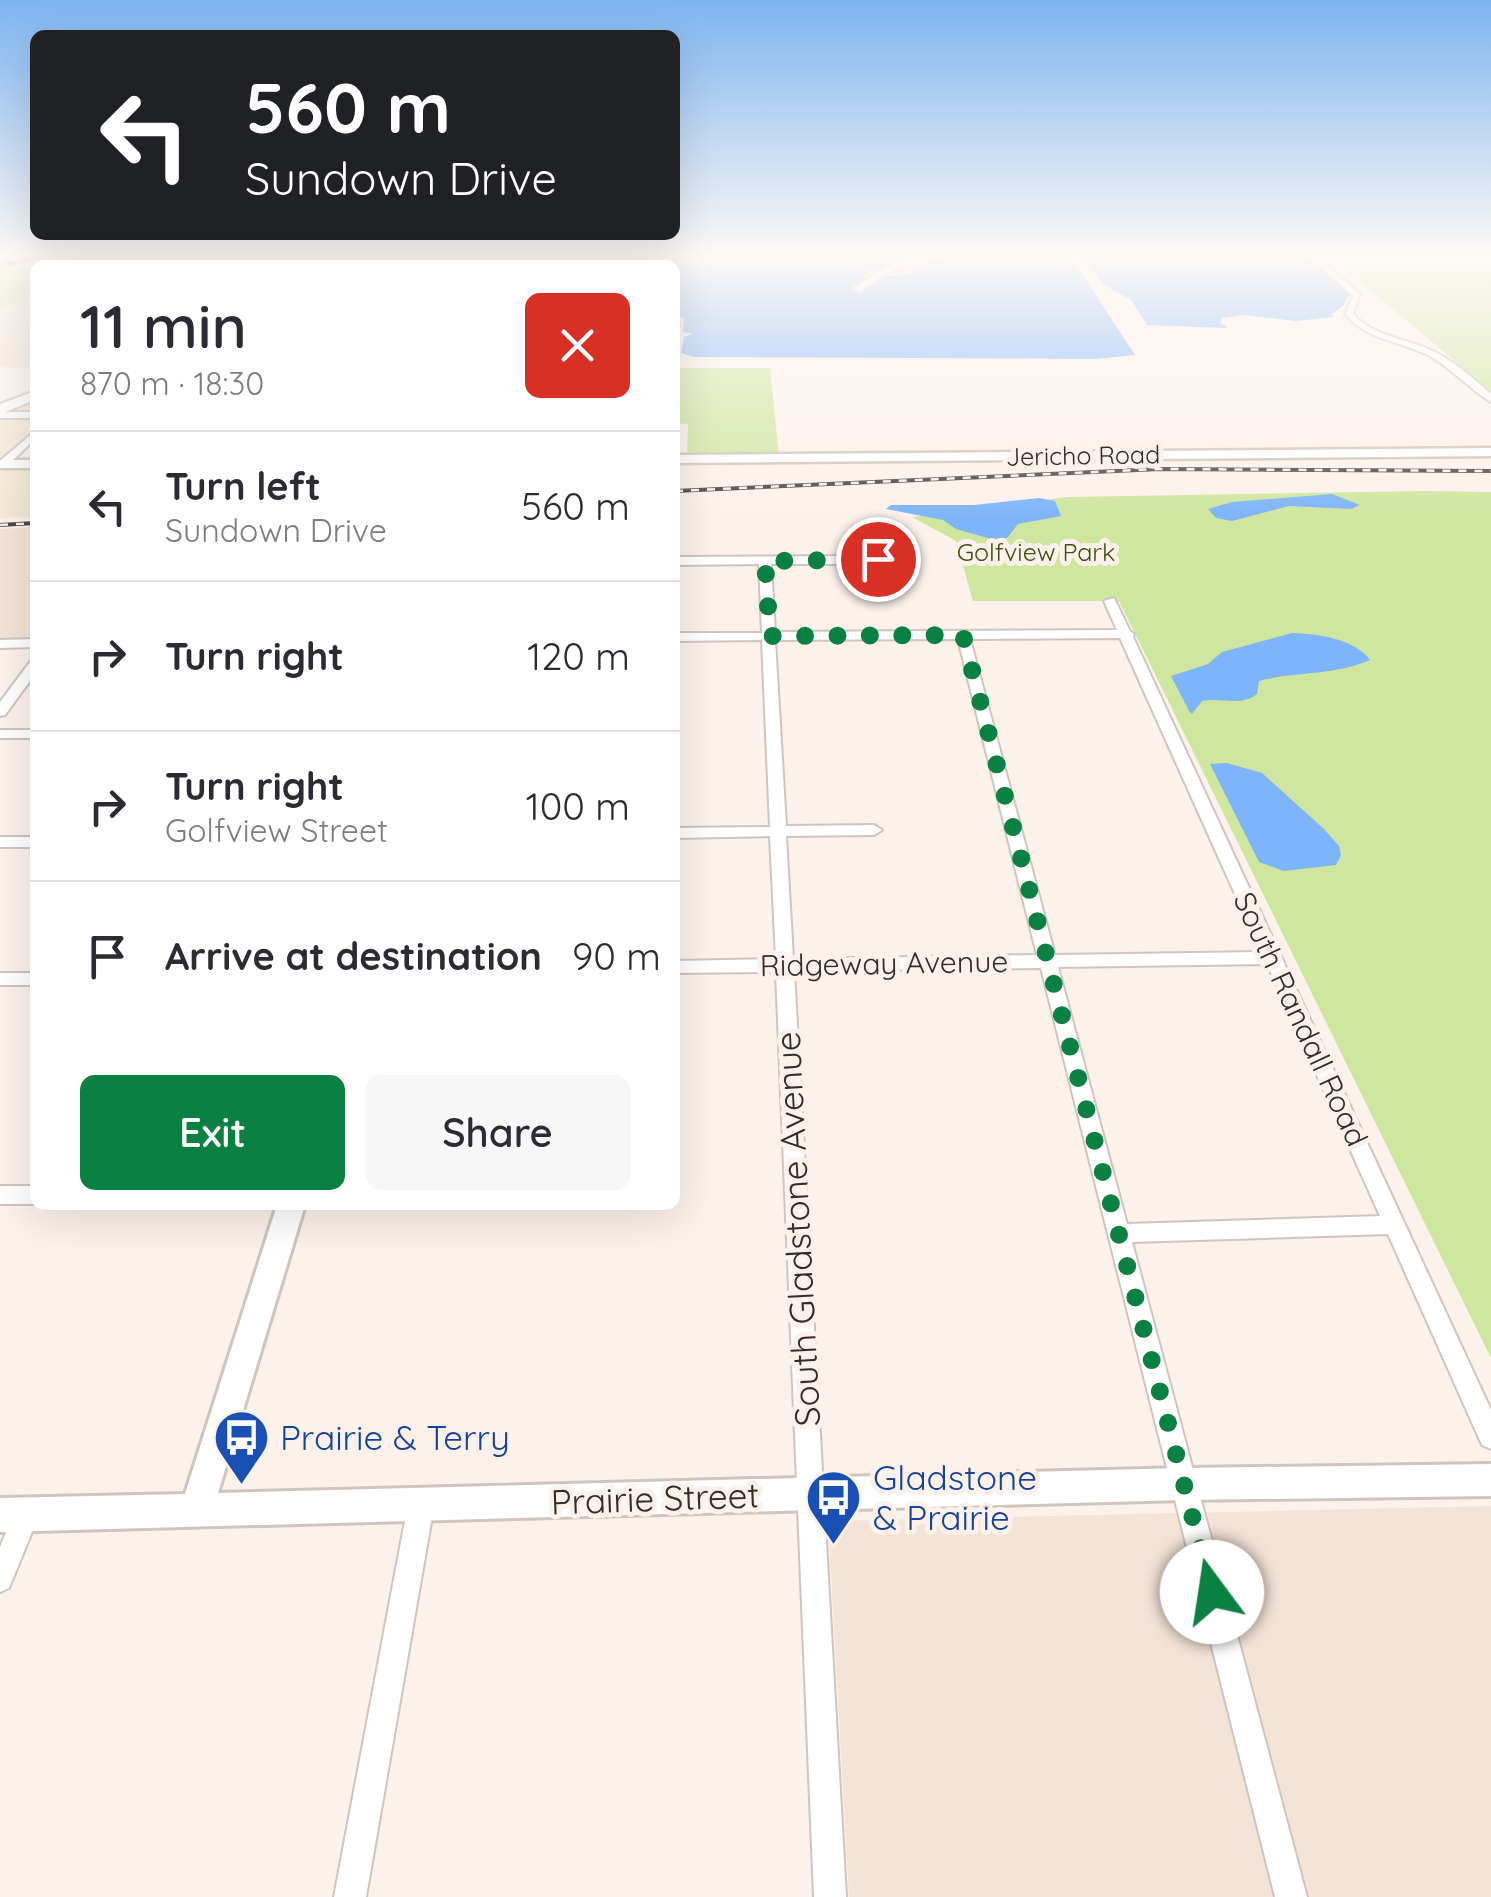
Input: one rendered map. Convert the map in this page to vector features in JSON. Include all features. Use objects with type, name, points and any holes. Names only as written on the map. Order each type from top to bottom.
[{"type":"main road","points":[[0,412],[30,397]]},
{"type":"main road","name":"Jericho Road","points":[[680,459],[1491,452]]},
{"type":"main road","points":[[2,464],[30,464]]},
{"type":"street","points":[[1404,343],[1435,355],[1491,399]]},
{"type":"street","points":[[0,412],[30,415]]},
{"type":"street","points":[[2,464],[30,439]]},
{"type":"street","points":[[680,561],[845,560]]},
{"type":"street","name":"South Gladstone Avenue","points":[[765,561],[830,1897]]},
{"type":"street","name":"South Randall Road","points":[[1110,601],[1491,1437]]},
{"type":"street","points":[[680,637],[1128,634]]},
{"type":"street","points":[[963,635],[1290,1897]]},
{"type":"street","points":[[0,644],[30,644]]},
{"type":"street","points":[[0,712],[30,672]]},
{"type":"street","points":[[0,734],[30,734]]},
{"type":"street","points":[[680,833],[874,830]]},
{"type":"street","points":[[0,842],[30,842]]},
{"type":"street","name":"Ridgeway Avenue","points":[[680,967],[1273,958]]},
{"type":"street","points":[[0,979],[30,978]]},
{"type":"street","points":[[0,1195],[30,1195]]},
{"type":"street","points":[[196,1511],[290,1210]]},
{"type":"street","points":[[1118,1232],[1396,1226]]},
{"type":"street","name":"Prairie Street","points":[[13,1515],[1184,1484],[1491,1480]]},
{"type":"street","points":[[350,1897],[422,1505]]},
{"type":"street","points":[[0,1579],[13,1515]]},
{"type":"shaded area","points":[[0,343],[30,343],[30,368],[0,367]]},
{"type":"shaded area","points":[[30,401],[30,436],[0,463],[0,413]]},
{"type":"shaded area","points":[[30,466],[30,517],[0,518],[0,467]]},
{"type":"shaded area","points":[[30,527],[30,639],[0,639],[0,529]]},
{"type":"shaded area","points":[[1491,1506],[1491,1897],[849,1897],[828,1521]]},
{"type":"green space","points":[[1433,343],[1491,343],[1491,391]]},
{"type":"green space","points":[[680,368],[770,368],[779,456],[687,456],[688,424],[680,423]]},
{"type":"green space","name":"Golfview Park","points":[[1491,492],[1491,1358],[1119,601],[973,601],[956,541],[912,517],[1068,497]]},
{"type":"water","points":[[683,343],[1127,343],[1135,355],[1096,359],[694,357],[681,353]]},
{"type":"water","points":[[1332,494],[1360,505],[1351,509],[1289,506],[1232,521],[1216,518],[1208,509],[1232,502]]},
{"type":"water","points":[[1039,498],[1055,501],[1061,516],[1018,524],[1007,538],[991,539],[956,529],[943,520],[886,509],[891,505],[974,505]]},
{"type":"water","points":[[1292,633],[1345,642],[1370,660],[1342,669],[1259,681],[1257,694],[1251,698],[1202,701],[1192,714],[1189,711],[1171,676],[1208,664],[1222,652]]},
{"type":"water","points":[[1227,763],[1262,773],[1324,829],[1339,846],[1341,855],[1336,865],[1284,871],[1259,862],[1210,764]]},
{"type":"railway","points":[[680,491],[1160,469],[1491,471]]},
{"type":"railway","points":[[0,525],[30,523]]},
{"type":"place","name":"Prairie & Terry","points":[[241,1486]]},
{"type":"place","name":"Gladstone & Prairie","points":[[834,1546]]},
{"type":"route","points":[[878,559],[857,552],[845,560],[765,561],[770,636],[963,635],[1212,1592]]}]
